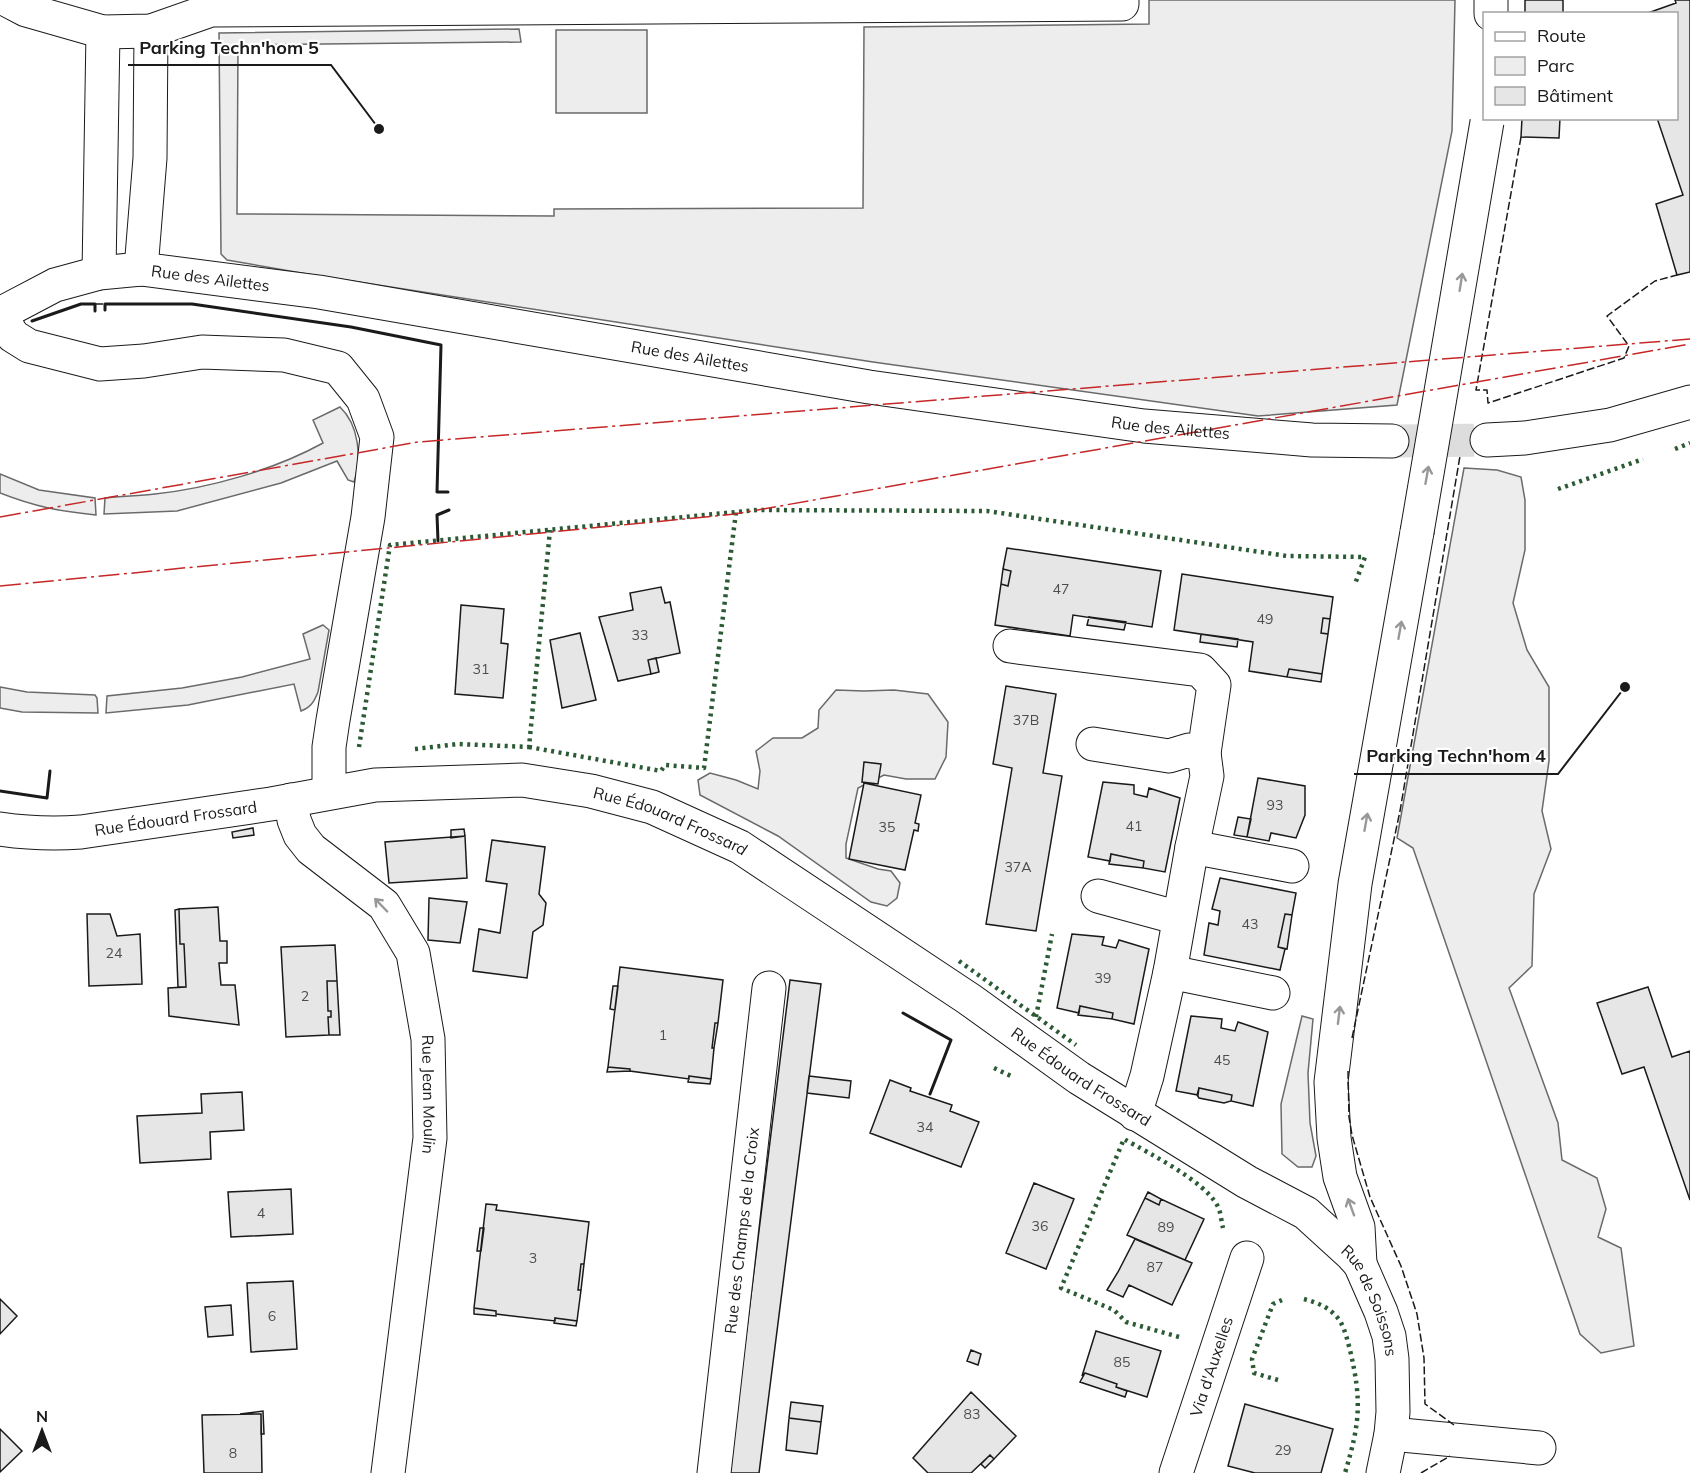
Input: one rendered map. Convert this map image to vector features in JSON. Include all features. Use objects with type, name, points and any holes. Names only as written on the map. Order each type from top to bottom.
[{"type":"street","points":[[7,0],[26,10],[103,32],[151,31],[211,10],[1122,4],[1122,0]]},
{"type":"street","points":[[141,269],[150,158],[151,31]]},
{"type":"street","points":[[99,273],[103,32]]},
{"type":"street","points":[[1360,1264],[1358,1227],[1340,1177],[1334,1138],[1331,1082],[1355,884],[1487,120]]},
{"type":"street","name":"Rue des Ailettes","points":[[0,315],[55,285],[99,273],[141,269],[319,292],[869,387],[1133,424],[1312,440],[1392,441]]},
{"type":"street","points":[[0,315],[13,336],[29,346],[100,364],[144,361],[202,352],[284,355],[338,368],[363,399],[377,437],[368,517],[329,747],[329,792]]},
{"type":"street","points":[[1487,440],[1525,438],[1610,425],[1690,402]]},
{"type":"street","points":[[1010,646],[1200,670],[1214,685],[1204,753],[1207,776],[1170,972],[1147,1076],[1135,1113]]},
{"type":"street","points":[[1093,744],[1169,756],[1189,750],[1204,753]]},
{"type":"street","name":"Rue Édouard Frossard","points":[[0,829],[49,833],[81,832],[375,785],[522,780],[591,791],[652,807],[740,847],[969,999],[1079,1078],[1247,1182]]},
{"type":"street","name":"Rue Jean Moulin","points":[[291,800],[297,827],[311,849],[384,905],[413,953],[428,1039],[430,1138],[388,1473]]},
{"type":"street","points":[[1192,847],[1292,866]]},
{"type":"street","points":[[1098,897],[1179,918]]},
{"type":"street","points":[[1170,972],[1273,993]]},
{"type":"street","name":"Rue des Champs de la Croix","points":[[714,1473],[769,988]]},
{"type":"street","name":"Rue de Soissons","points":[[1247,1182],[1306,1213],[1360,1264],[1381,1312],[1389,1336],[1392,1359],[1391,1434],[1383,1473]]},
{"type":"street","name":"Via d'Auxelles","points":[[1176,1473],[1248,1258]]},
{"type":"street","points":[[1391,1434],[1539,1448]]},
{"type":"green space","points":[[1149,0],[1455,0],[1452,131],[1397,405],[1258,416],[873,362],[307,274],[227,260],[221,254],[219,33],[519,29],[521,42],[238,45],[237,214],[554,216],[554,209],[863,208],[864,27],[1149,24]]},
{"type":"green space","points":[[556,30],[647,30],[647,113],[556,113]]},
{"type":"green space","points":[[340,407],[351,423],[357,442],[358,463],[354,482],[348,480],[337,461],[281,483],[177,511],[104,514],[105,498],[149,495],[198,487],[263,469],[304,453],[323,443],[313,420]]},
{"type":"green space","points":[[1464,468],[1497,470],[1521,477],[1525,500],[1525,550],[1513,603],[1527,650],[1549,687],[1549,761],[1542,811],[1551,849],[1534,894],[1532,966],[1509,988],[1558,1123],[1562,1160],[1597,1178],[1606,1209],[1598,1237],[1621,1248],[1634,1346],[1601,1353],[1580,1334],[1413,848],[1397,838]]},
{"type":"green space","points":[[0,474],[39,490],[95,498],[96,515],[47,508],[0,493]]},
{"type":"green space","points":[[323,625],[329,630],[318,692],[312,704],[301,711],[294,684],[188,705],[106,713],[107,696],[182,688],[242,677],[310,659],[303,634]]},
{"type":"green space","points":[[0,687],[27,692],[95,695],[98,713],[22,712],[0,708]]},
{"type":"green space","points":[[836,690],[894,690],[928,694],[948,722],[946,757],[935,779],[906,779],[884,775],[858,788],[846,844],[846,858],[891,871],[900,883],[897,898],[887,906],[871,902],[778,836],[700,795],[698,780],[710,773],[758,789],[760,771],[756,751],[773,738],[802,738],[818,728],[819,710]]},
{"type":"green space","points":[[1302,1016],[1313,1019],[1308,1073],[1310,1123],[1316,1156],[1312,1167],[1298,1167],[1282,1154],[1281,1104]]},
{"type":"building","points":[[1525,0],[1563,0],[1563,12],[1525,12]]},
{"type":"building","points":[[1675,0],[1690,0],[1690,272],[1677,275],[1656,204],[1683,195],[1658,120],[1678,120],[1678,12],[1651,12],[1676,3]]},
{"type":"building","points":[[1522,120],[1560,120],[1559,138],[1521,137]]},
{"type":"building","points":[[1007,548],[1161,571],[1152,627],[1073,615],[1070,636],[995,625],[1001,584],[1008,586],[1011,571],[1003,569]]},
{"type":"building","points":[[1003,569],[1011,571],[1008,586],[1001,584]]},
{"type":"building","points":[[1182,574],[1333,597],[1330,619],[1323,618],[1321,633],[1328,634],[1322,674],[1289,669],[1287,677],[1249,671],[1253,642],[1174,630]]},
{"type":"building","points":[[661,587],[665,603],[670,602],[680,653],[648,660],[651,674],[618,681],[599,617],[633,610],[630,593]]},
{"type":"building","points":[[461,605],[504,609],[501,643],[508,644],[503,698],[455,694]]},
{"type":"building","points":[[1089,617],[1126,622],[1124,630],[1087,625]]},
{"type":"building","points":[[1323,618],[1330,619],[1328,634],[1321,633]]},
{"type":"building","points":[[580,633],[596,700],[562,708],[550,640]]},
{"type":"building","points":[[1201,634],[1238,639],[1237,647],[1200,642]]},
{"type":"building","points":[[656,658],[659,672],[651,674],[648,660]]},
{"type":"building","points":[[1289,669],[1322,674],[1321,682],[1287,677]]},
{"type":"building","points":[[1006,686],[1056,694],[1043,773],[1062,776],[1036,931],[986,924],[1012,768],[993,764]]},
{"type":"building","points":[[864,762],[881,764],[878,784],[862,782]]},
{"type":"building","points":[[1258,778],[1305,786],[1305,815],[1296,838],[1271,833],[1269,841],[1247,837]]},
{"type":"building","points":[[1103,782],[1134,785],[1134,794],[1147,797],[1149,788],[1180,798],[1165,872],[1143,868],[1144,861],[1111,854],[1110,861],[1088,857]]},
{"type":"building","points":[[864,783],[921,795],[915,823],[919,824],[918,831],[914,830],[905,870],[849,859]]},
{"type":"building","points":[[1238,817],[1251,819],[1247,837],[1234,835]]},
{"type":"building","points":[[253,828],[254,835],[233,838],[232,832]]},
{"type":"building","points":[[464,829],[465,836],[451,838],[451,830]]},
{"type":"building","points":[[465,836],[467,878],[389,883],[385,842]]},
{"type":"building","points":[[492,840],[545,847],[539,894],[546,903],[543,925],[533,932],[527,978],[473,971],[479,929],[500,933],[507,884],[486,881]]},
{"type":"building","points":[[1111,854],[1144,861],[1143,868],[1109,864]]},
{"type":"building","points":[[1220,878],[1296,893],[1292,915],[1285,914],[1278,947],[1285,949],[1280,970],[1204,955],[1209,923],[1218,925],[1220,911],[1212,909]]},
{"type":"building","points":[[429,898],[467,902],[460,943],[428,940]]},
{"type":"building","points":[[218,907],[220,941],[227,941],[227,963],[219,963],[221,985],[235,985],[239,1025],[169,1016],[168,988],[186,987],[184,944],[180,944],[179,909]]},
{"type":"building","points":[[179,909],[180,944],[184,944],[186,987],[178,987],[175,910]]},
{"type":"building","points":[[87,914],[110,914],[117,936],[140,934],[142,984],[89,986]]},
{"type":"building","points":[[1285,914],[1292,915],[1287,949],[1278,947]]},
{"type":"building","points":[[1072,934],[1104,937],[1102,945],[1116,948],[1119,940],[1149,949],[1134,1024],[1112,1019],[1113,1013],[1080,1006],[1079,1013],[1057,1008]]},
{"type":"building","points":[[335,945],[337,981],[327,981],[328,1011],[331,1011],[331,1017],[328,1017],[329,1035],[286,1037],[281,947]]},
{"type":"building","points":[[620,967],[723,980],[718,1023],[715,1023],[711,1079],[689,1076],[689,1079],[608,1067]]},
{"type":"building","points":[[790,980],[821,984],[759,1473],[729,1473]]},
{"type":"building","points":[[327,981],[337,981],[340,1035],[329,1035],[328,1017],[331,1017],[331,1011],[328,1011]]},
{"type":"building","points":[[613,986],[618,986],[615,1010],[610,1009]]},
{"type":"building","points":[[1648,987],[1672,1057],[1690,1051],[1690,1200],[1644,1067],[1622,1074],[1597,1003]]},
{"type":"building","points":[[1080,1006],[1113,1013],[1112,1019],[1078,1015]]},
{"type":"building","points":[[1191,1016],[1222,1019],[1221,1028],[1235,1031],[1238,1022],[1268,1032],[1253,1106],[1231,1101],[1232,1095],[1199,1088],[1198,1095],[1176,1091]]},
{"type":"building","points":[[715,1023],[718,1023],[714,1048],[712,1048]]},
{"type":"building","points":[[608,1067],[630,1069],[630,1071],[607,1072]]},
{"type":"building","points":[[689,1076],[711,1079],[710,1084],[688,1082]]},
{"type":"building","points":[[809,1076],[851,1081],[849,1098],[807,1093]]},
{"type":"building","points":[[890,1080],[911,1088],[910,1091],[952,1105],[950,1111],[979,1122],[961,1167],[870,1133]]},
{"type":"building","points":[[1199,1088],[1232,1095],[1231,1101],[1224,1103],[1199,1098],[1197,1095]]},
{"type":"building","points":[[242,1092],[244,1130],[210,1132],[211,1159],[140,1163],[137,1116],[202,1113],[201,1094]]},
{"type":"building","points":[[1034,1183],[1074,1199],[1046,1269],[1006,1253]]},
{"type":"building","points":[[291,1189],[293,1234],[231,1237],[228,1192]]},
{"type":"building","points":[[1148,1192],[1161,1199],[1159,1205],[1145,1198]]},
{"type":"building","points":[[1145,1198],[1159,1205],[1161,1199],[1204,1219],[1185,1260],[1127,1235]]},
{"type":"building","points":[[486,1204],[497,1205],[496,1210],[589,1222],[584,1264],[581,1264],[578,1290],[581,1290],[577,1321],[555,1318],[555,1321],[496,1314],[496,1311],[474,1308]]},
{"type":"building","points":[[480,1228],[484,1228],[481,1251],[477,1251]]},
{"type":"building","points":[[1135,1239],[1192,1263],[1172,1305],[1129,1285],[1123,1297],[1107,1290]]},
{"type":"building","points":[[581,1264],[584,1264],[581,1290],[578,1290]]},
{"type":"building","points":[[293,1281],[297,1349],[251,1352],[247,1283]]},
{"type":"building","points":[[0,1299],[17,1316],[0,1334]]},
{"type":"building","points":[[231,1305],[233,1335],[208,1337],[205,1307]]},
{"type":"building","points":[[474,1308],[496,1311],[496,1316],[474,1314]]},
{"type":"building","points":[[555,1318],[577,1321],[576,1326],[554,1323]]},
{"type":"building","points":[[1096,1331],[1161,1351],[1147,1397],[1116,1387],[1117,1384],[1085,1373],[1082,1376]]},
{"type":"building","points":[[971,1350],[981,1354],[978,1365],[967,1361]]},
{"type":"building","points":[[1085,1373],[1117,1384],[1116,1387],[1127,1391],[1125,1397],[1080,1382]]},
{"type":"building","points":[[971,1392],[1016,1436],[994,1459],[990,1455],[971,1473],[928,1473],[913,1458]]},
{"type":"building","points":[[791,1402],[823,1406],[821,1422],[789,1418]]},
{"type":"building","points":[[1245,1404],[1333,1429],[1321,1473],[1255,1473],[1228,1466]]},
{"type":"building","points":[[263,1411],[264,1434],[261,1434],[261,1414],[240,1414]]},
{"type":"building","points":[[261,1414],[262,1473],[204,1473],[202,1415]]},
{"type":"building","points":[[789,1418],[821,1422],[817,1454],[786,1450]]},
{"type":"building","points":[[0,1429],[22,1451],[0,1472]]},
{"type":"building","points":[[990,1455],[994,1459],[985,1468],[981,1464]]},
{"type":"tunnel","points":[[1392,441],[1487,440]]},
{"type":"hedge","points":[[1675,449],[1690,443]]},
{"type":"hedge","points":[[1558,489],[1643,459]]},
{"type":"hedge","points":[[359,747],[390,545],[757,510],[987,511],[1287,556],[1365,557],[1355,584]]},
{"type":"hedge","points":[[529,747],[661,771],[665,765],[704,768],[736,512]]},
{"type":"hedge","points":[[415,749],[458,744],[529,747],[550,530]]},
{"type":"hedge","points":[[1036,1017],[1052,934]]},
{"type":"hedge","points":[[959,961],[1076,1045]]},
{"type":"hedge","points":[[994,1068],[1011,1076]]},
{"type":"hedge","points":[[1179,1337],[1126,1322],[1114,1310],[1061,1288],[1124,1139],[1175,1168],[1200,1186],[1218,1207],[1223,1228]]},
{"type":"hedge","points":[[1304,1299],[1325,1307],[1339,1319],[1350,1350],[1358,1412],[1354,1440],[1345,1473]]},
{"type":"hedge","points":[[1278,1380],[1254,1373],[1252,1359],[1273,1304],[1282,1300]]},
{"type":"fence","points":[[1521,137],[1476,390],[1487,390],[1488,403],[1624,358],[1629,346],[1607,316],[1655,281],[1677,275]]},
{"type":"fence","points":[[32,321],[81,304],[192,304],[260,314]]},
{"type":"fence","points":[[1352,1038],[1400,811],[1460,456]]},
{"type":"fence","points":[[1348,1071],[1349,1117],[1352,1135],[1370,1197],[1401,1266],[1417,1314],[1424,1358],[1425,1404],[1454,1425]]},
{"type":"fence","points":[[1421,1473],[1450,1456]]},
{"type":"wall","points":[[32,321],[81,304],[95,304],[95,311]]},
{"type":"wall","points":[[105,310],[105,304],[192,304],[351,327],[441,345],[437,492],[448,492]]},
{"type":"wall","points":[[438,541],[437,515],[449,510]]},
{"type":"wall","points":[[0,791],[47,798],[50,771]]},
{"type":"wall","points":[[903,1013],[951,1040],[930,1094]]},
{"type":"power","points":[[0,517],[418,442],[1690,339]]},
{"type":"power","points":[[0,586],[735,514],[1690,344]]},
{"type":"place","name":"Parking Techn'hom 5","points":[[379,129]]},
{"type":"place","name":"Parking Techn'hom 4","points":[[1625,687]]}]
